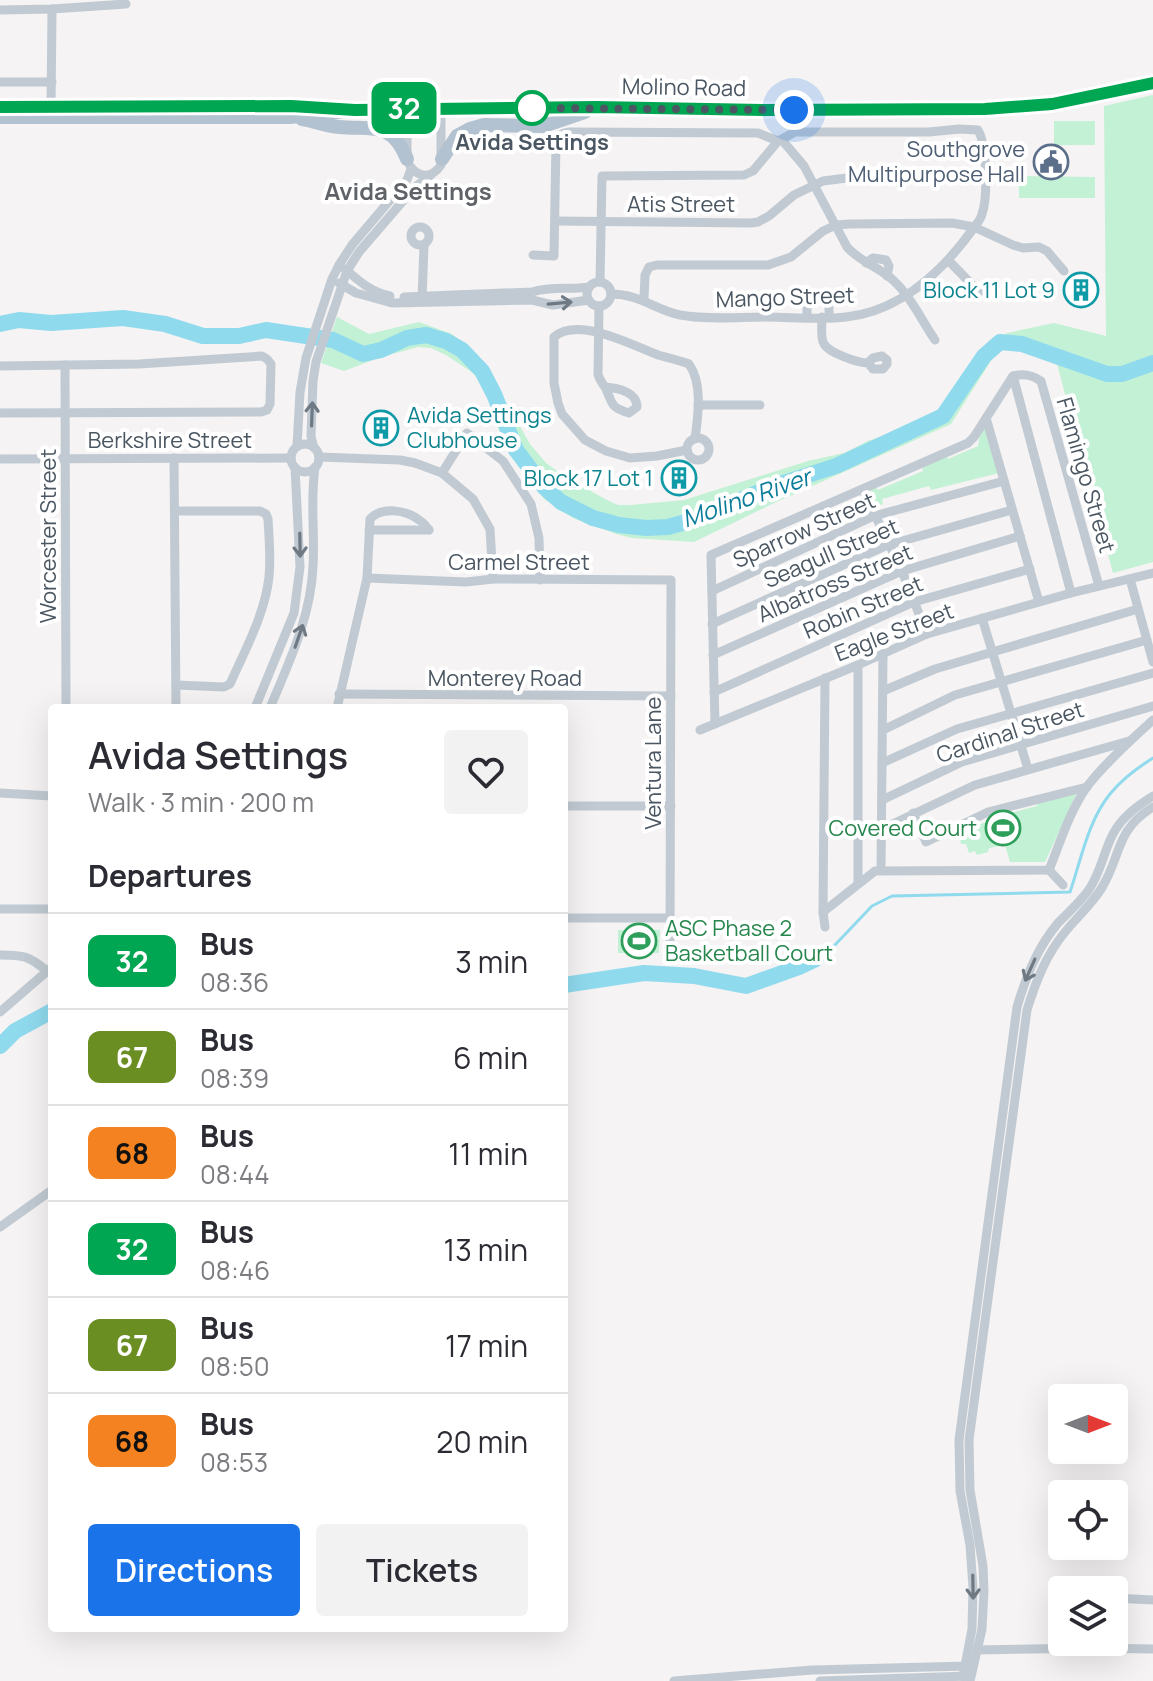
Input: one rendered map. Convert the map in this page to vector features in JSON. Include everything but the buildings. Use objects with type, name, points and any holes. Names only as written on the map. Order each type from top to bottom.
[{"type":"main road","name":"Molino Road","points":[[0,107],[51,113],[290,117],[407,108],[985,109],[1052,104],[1153,83]]},
{"type":"main road","name":"Molino Road","points":[[0,117],[291,106],[355,110]]},
{"type":"main road","points":[[442,159],[457,136],[470,129],[484,125],[544,126],[596,107]]},
{"type":"main road","points":[[290,117],[337,127],[383,130],[398,140],[409,164]]},
{"type":"street","points":[[0,10],[126,4]]},
{"type":"street","points":[[51,113],[52,9]]},
{"type":"street","points":[[0,82],[52,82]]},
{"type":"street","points":[[257,704],[294,613],[300,567],[293,463],[297,447],[300,392],[352,245],[407,180],[407,108]]},
{"type":"street","points":[[343,268],[415,187],[437,171],[442,159],[441,108]]},
{"type":"street","name":"Mango Street","points":[[611,294],[644,299],[676,314],[688,316],[845,317],[860,314],[906,296],[927,281],[949,261],[982,216],[985,150],[978,130],[795,132],[780,140]]},
{"type":"street","points":[[533,255],[554,256],[556,142],[559,136],[570,132],[758,133],[780,140],[804,166],[847,247],[856,257],[891,278],[935,340]]},
{"type":"street","points":[[600,282],[602,176],[744,175],[753,171],[780,140]]},
{"type":"street","points":[[409,164],[417,174],[431,175]]},
{"type":"street","name":"Atis Street","points":[[555,221],[758,222],[794,195],[823,181],[985,175]]},
{"type":"street","points":[[644,299],[645,275],[649,267],[768,265],[791,257],[823,231],[836,225],[952,223],[974,227],[1013,245],[1039,247],[1047,251],[1064,271]]},
{"type":"street","points":[[422,300],[424,245]]},
{"type":"street","points":[[949,261],[980,293]]},
{"type":"street","points":[[343,268],[381,294],[422,300]]},
{"type":"street","points":[[337,282],[356,293],[392,303],[491,297],[545,288],[569,290],[600,282],[607,285],[611,294],[606,303],[553,305],[491,297]]},
{"type":"street","points":[[589,287],[587,293],[594,303],[598,331],[598,374],[600,383],[605,387]]},
{"type":"street","points":[[807,317],[807,307],[812,298],[825,299],[828,303],[825,346],[853,361],[868,363]]},
{"type":"street","points":[[687,450],[640,458],[618,455],[585,440],[562,414],[555,393],[554,337],[560,332],[598,331],[689,364],[695,373],[698,405],[695,439]]},
{"type":"street","points":[[0,366],[139,364],[262,356],[271,364],[270,404],[267,410],[261,412],[0,413]]},
{"type":"street","points":[[272,704],[297,643],[311,594],[312,485],[316,457],[311,436],[311,360]]},
{"type":"street","name":"Worcester Street","points":[[65,365],[66,704]]},
{"type":"street","name":"Flamingo Street","points":[[1013,376],[1029,375],[1041,381],[1099,586]]},
{"type":"street","points":[[715,724],[711,555],[968,443],[1013,376]]},
{"type":"street","points":[[1013,376],[1071,593]]},
{"type":"street","points":[[698,405],[760,405]]},
{"type":"street","points":[[986,418],[1039,602]]},
{"type":"street","points":[[442,473],[467,433],[503,461],[531,504],[539,538],[540,580]]},
{"type":"street","points":[[701,439],[707,443],[709,450],[700,459],[693,458],[687,450],[688,444],[701,439]]},
{"type":"street","points":[[297,447],[306,444],[316,457]]},
{"type":"street","points":[[293,463],[302,472],[311,470],[316,457]]},
{"type":"street","points":[[316,457],[400,460],[442,473],[473,499],[490,529],[493,579]]},
{"type":"street","points":[[174,458],[176,704]]},
{"type":"street","name":"Berkshire Street","points":[[0,459],[174,458],[293,463]]},
{"type":"street","name":"Sparrow Street","points":[[712,591],[874,516],[1004,481]]},
{"type":"street","points":[[863,490],[902,571],[927,634]]},
{"type":"street","points":[[338,704],[367,578],[369,530],[370,519],[385,510],[403,512],[419,520],[429,530],[369,530]]},
{"type":"street","name":"Seagull Street","points":[[712,624],[888,545],[1012,510]]},
{"type":"street","points":[[175,511],[260,511],[266,514],[269,560],[269,578],[262,610],[230,684],[224,687],[176,685]]},
{"type":"street","name":"Albatross Street","points":[[713,655],[902,571],[1020,536]]},
{"type":"street","name":"Robin Street","points":[[714,692],[914,602],[1030,569]]},
{"type":"street","name":"Eagle Street","points":[[700,730],[927,634],[1153,573]]},
{"type":"street","name":"Carmel Street","points":[[367,578],[466,582],[493,579],[671,580]]},
{"type":"street","points":[[1130,579],[1153,662]]},
{"type":"street","name":"Ventura Lane","points":[[670,946],[671,580]]},
{"type":"street","points":[[883,691],[935,669],[1138,609]]},
{"type":"street","points":[[982,618],[1028,769]]},
{"type":"street","points":[[883,730],[955,695],[1147,640]]},
{"type":"street","points":[[881,870],[883,654]]},
{"type":"street","points":[[858,665],[858,883]]},
{"type":"street","points":[[882,763],[951,732],[1153,673]]},
{"type":"street","points":[[825,678],[825,927]]},
{"type":"street","name":"Monterey Road","points":[[339,694],[671,696]]},
{"type":"street","name":"Cardinal Street","points":[[882,800],[962,762],[1153,706]]},
{"type":"street","points":[[1049,870],[1087,787],[1153,720]]},
{"type":"street","points":[[882,829],[975,785],[1129,741]]},
{"type":"street","points":[[913,813],[926,842],[988,812],[1087,787]]},
{"type":"street","points":[[0,793],[48,796]]},
{"type":"street","points":[[974,1649],[970,1545],[960,1491],[959,1440],[1017,1007],[1025,979],[1039,951],[1096,879],[1112,835],[1124,818],[1153,796]]},
{"type":"street","points":[[568,806],[671,806]]},
{"type":"street","points":[[968,1674],[982,1629],[983,1566],[970,1490],[969,1440],[1027,1010],[1048,956],[1097,896],[1110,872],[1121,839],[1139,817],[1153,807]]},
{"type":"street","points":[[823,912],[871,872],[881,870],[1049,870],[1063,885]]},
{"type":"street","points":[[0,909],[48,909]]},
{"type":"street","points":[[568,918],[670,918]]},
{"type":"street","points":[[0,955],[23,955],[48,968]]},
{"type":"street","points":[[0,1012],[48,971]]},
{"type":"street","points":[[0,1227],[48,1193]]},
{"type":"street","points":[[1128,1599],[1153,1600]]},
{"type":"street","points":[[974,1649],[1048,1647]]},
{"type":"street","points":[[1128,1647],[1153,1649]]},
{"type":"street","points":[[674,1681],[812,1670],[968,1674]]},
{"type":"street","points":[[820,1681],[968,1674]]},
{"type":"green space","points":[[1153,95],[1153,562],[1113,573],[1057,364],[1001,345],[951,424],[694,542],[616,534],[573,518],[544,499],[506,447],[485,387],[473,373],[446,355],[431,348],[418,347],[344,371],[321,363],[337,317],[369,334],[419,322],[452,334],[481,359],[530,444],[546,463],[565,477],[618,505],[684,500],[808,461],[844,453],[870,440],[902,431],[946,407],[982,353],[1007,333],[1054,323],[1106,336],[1104,106]]},
{"type":"green space","points":[[1054,121],[1095,121],[1095,145],[1054,145]]},
{"type":"green space","points":[[1019,176],[1095,177],[1095,198],[1019,198]]},
{"type":"green space","points":[[989,425],[1003,472],[931,490],[929,486],[882,499],[883,504],[877,506],[869,487],[874,485],[878,490],[923,471],[922,464],[946,453],[948,459],[978,446],[980,433]]},
{"type":"green space","points":[[1078,790],[1045,862],[1010,862],[1005,845],[989,848],[988,852],[977,855],[975,851],[969,853],[966,844],[961,844],[959,830]]},
{"type":"green space","name":"ASC Phase 2 Basketball Court","points":[[618,930],[660,930],[659,953],[618,953]]},
{"type":"waterway","name":"Molino River","points":[[0,324],[19,320],[51,323],[123,318],[165,324],[203,336],[239,336],[266,330],[333,340],[363,354],[407,338],[426,335],[446,341],[462,350],[482,371],[516,450],[544,487],[561,502],[593,518],[646,528],[668,527],[696,519],[771,487],[836,466],[943,416],[984,356],[1000,342],[1022,344],[1107,374],[1122,374],[1153,363]]},
{"type":"waterway","points":[[816,959],[833,947],[872,906],[892,896],[1070,892],[1102,805],[1125,779],[1153,758]]},
{"type":"waterway","points":[[568,984],[644,973],[694,976],[746,986],[816,959]]},
{"type":"waterway","points":[[0,1046],[15,1031],[48,1013]]},
{"type":"bus line","name":"32","points":[[0,107],[985,109],[1052,104],[1153,83]]},
{"type":"place","name":"Avida Settings","points":[[532,108]]},
{"type":"place","name":"Southgrove Multipurpose Hall","points":[[1051,162]]},
{"type":"place","name":"Block 11 Lot 9","points":[[1081,290]]},
{"type":"place","name":"Avida Settings Clubhouse","points":[[381,428]]},
{"type":"place","name":"Block 17 Lot 1","points":[[679,478]]},
{"type":"place","name":"Covered Court","points":[[1003,828]]},
{"type":"place","name":"ASC Phase 2 Basketball Court","points":[[639,941]]},
{"type":"district","name":"Avida Settings","points":[[408,190]]},
{"type":"route","points":[[532,108],[794,110]]}]
